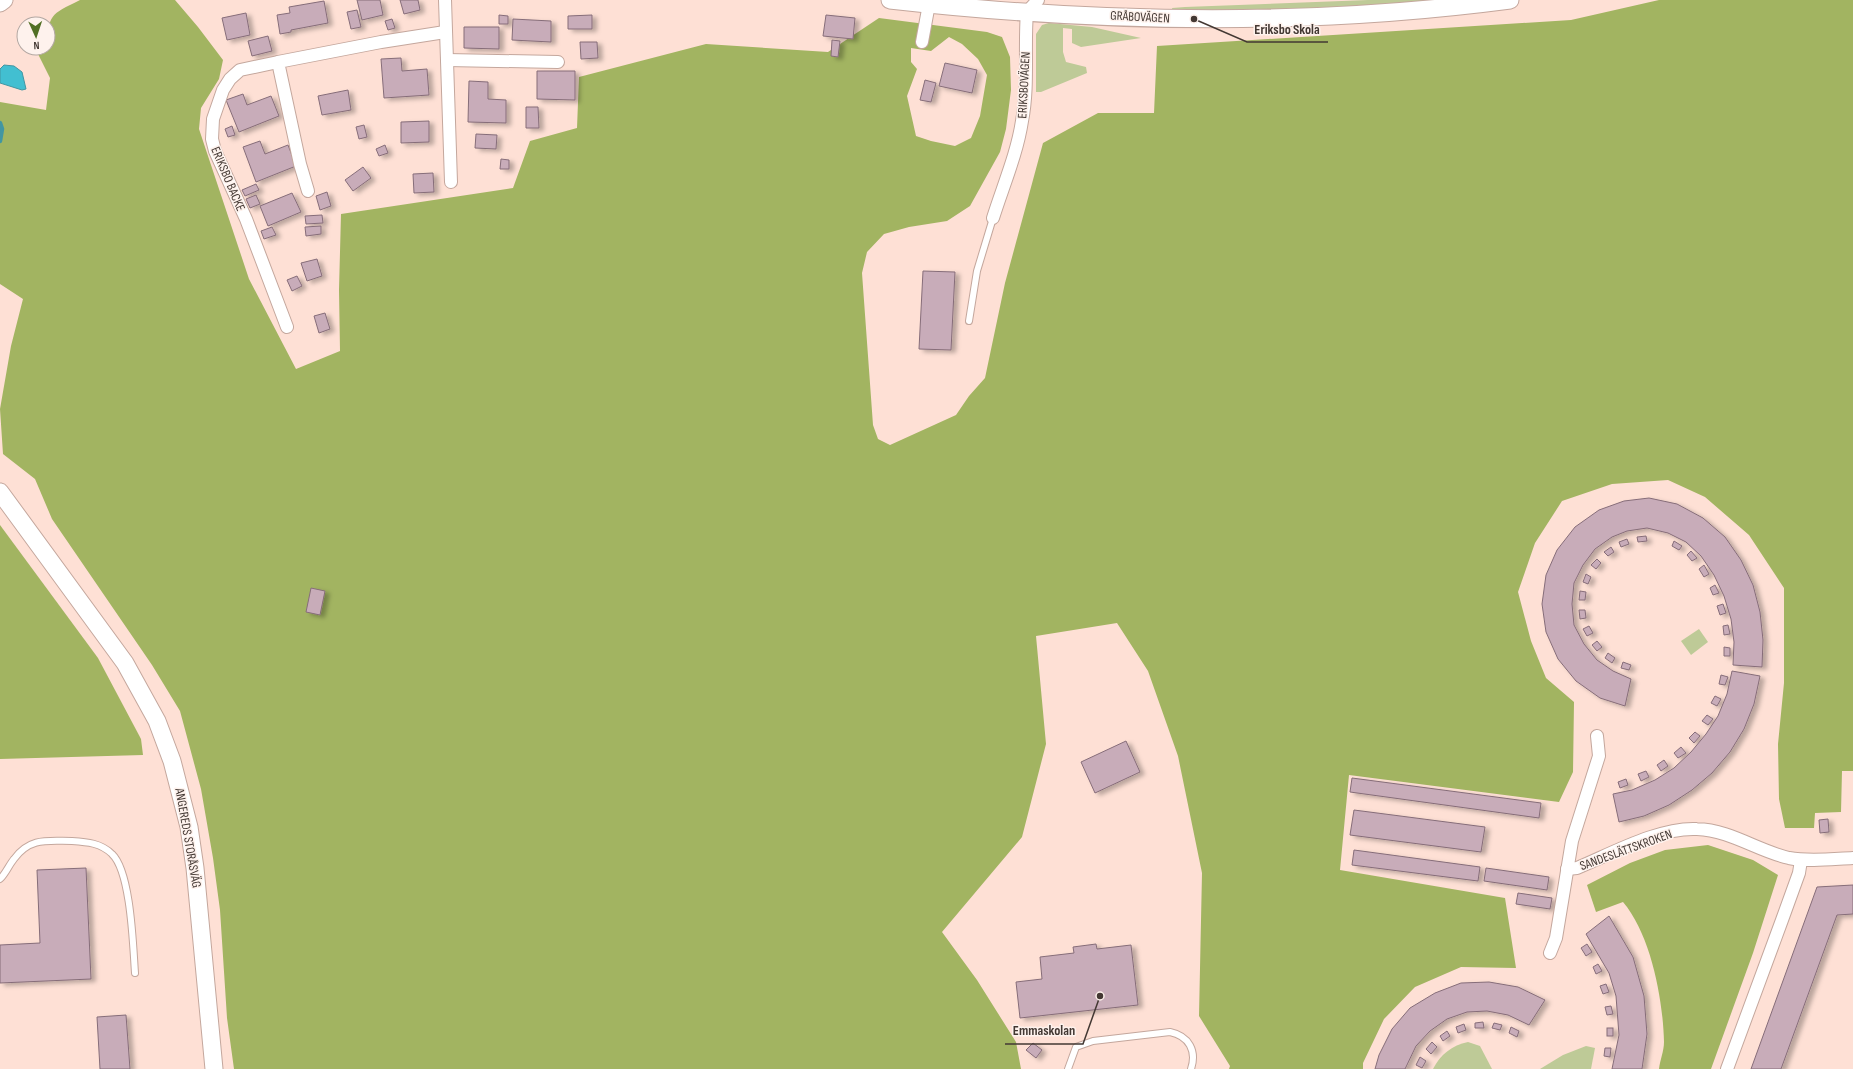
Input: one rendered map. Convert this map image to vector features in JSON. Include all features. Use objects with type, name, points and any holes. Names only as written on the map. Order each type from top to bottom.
[{"type":"main road","points":[[0,3],[4,0]]},
{"type":"main road","name":"GRÅBOVÄGEN","points":[[890,0],[929,4],[1032,6],[1194,19],[1339,16],[1510,0]]},
{"type":"main road","name":"ANGEREDS STORÅSVÄG","points":[[0,492],[125,663],[160,728],[181,790],[189,827],[195,868],[214,1069]]},
{"type":"street","points":[[445,0],[450,182]]},
{"type":"street","points":[[922,42],[929,4]]},
{"type":"street","name":"ERIKSBOVÄGEN","points":[[993,218],[1015,150],[1022,122],[1032,6]]},
{"type":"street","name":"ERIKSBO BACKE","points":[[287,327],[246,219],[215,151],[211,127],[218,102],[230,79],[240,70],[381,42],[445,32]]},
{"type":"street","points":[[447,60],[558,62]]},
{"type":"street","points":[[278,62],[300,164],[308,191]]},
{"type":"street","name":"SANDESLÄTTSKROKEN","points":[[1550,953],[1556,938],[1572,841],[1599,756],[1597,736]]},
{"type":"street","name":"SANDESLÄTTSKROKEN","points":[[1567,869],[1577,868],[1668,832],[1697,828],[1712,831],[1801,860],[1853,858]]},
{"type":"street","points":[[1727,1069],[1782,920],[1801,860]]},
{"type":"lane","points":[[969,321],[977,271],[993,218]]},
{"type":"lane","points":[[0,878],[15,858],[30,844],[52,841],[92,842],[112,854],[121,868],[127,895],[135,973]]},
{"type":"lane","points":[[1068,1069],[1076,1047],[1093,1041],[1170,1032],[1180,1034],[1186,1038],[1194,1060],[1191,1069]]},
{"type":"green space","points":[[80,0],[175,0],[223,60],[219,79],[201,108],[199,129],[249,279],[296,369],[340,351],[339,290],[341,214],[513,188],[530,141],[577,128],[579,77],[706,44],[828,52],[879,18],[987,32],[1002,37],[1010,57],[1011,90],[1006,129],[1000,152],[970,206],[947,221],[909,227],[884,234],[867,252],[862,273],[873,425],[878,439],[890,445],[956,415],[969,396],[985,378],[1005,283],[1043,143],[1098,113],[1154,113],[1157,46],[1571,20],[1659,0],[1853,0],[1853,771],[1842,771],[1841,812],[1815,813],[1814,828],[1785,828],[1779,799],[1778,744],[1784,683],[1784,588],[1749,535],[1705,497],[1668,480],[1612,484],[1562,501],[1535,543],[1518,592],[1531,641],[1546,678],[1574,702],[1573,772],[1559,802],[1349,775],[1340,870],[1505,898],[1516,968],[1461,967],[1415,987],[1384,1019],[1363,1063],[1363,1069],[1229,1069],[1230,1066],[1199,1016],[1202,873],[1178,756],[1148,671],[1117,623],[1036,636],[1046,744],[1022,837],[942,932],[977,980],[1016,1042],[1021,1069],[234,1069],[227,1018],[220,910],[213,858],[201,789],[180,711],[152,665],[52,519],[35,479],[3,454],[0,409],[11,346],[23,299],[0,284],[0,102],[46,110],[50,78],[39,56],[56,56],[56,16],[54,16],[62,9]],"holes":[[[949,37],[962,44],[978,59],[987,75],[980,116],[971,138],[955,146],[916,136],[907,96],[917,69],[911,62],[911,48],[931,51]]]},
{"type":"green space","points":[[1368,0],[1442,0],[1309,11],[1173,12],[1172,8],[1185,7]]},
{"type":"green space","points":[[1049,23],[1092,27],[1141,38],[1081,47],[1072,43],[1072,29],[1063,28],[1063,52],[1066,62],[1086,67],[1087,73],[1041,92],[1036,92],[1036,34],[1042,25]]},
{"type":"green space","points":[[0,525],[98,658],[141,739],[143,755],[0,759]]},
{"type":"green space","points":[[1699,629],[1708,642],[1691,655],[1681,641]]},
{"type":"green space","points":[[1708,845],[1753,860],[1778,875],[1753,953],[1711,1069],[1659,1069],[1664,1045],[1663,1025],[1658,988],[1648,949],[1633,916],[1623,902],[1596,912],[1587,885],[1630,863],[1665,850]]},
{"type":"green space","points":[[1468,1042],[1480,1046],[1492,1069],[1433,1069],[1439,1059],[1447,1051],[1462,1043]]},
{"type":"green space","points":[[1586,1046],[1595,1048],[1591,1069],[1540,1069],[1563,1055]]},
{"type":"water","points":[[4,65],[14,66],[22,72],[26,89],[22,90],[0,83],[0,69]]},
{"type":"building","points":[[357,0],[380,0],[383,15],[362,20]]},
{"type":"building","points":[[400,0],[418,0],[420,10],[404,14]]},
{"type":"building","points":[[324,1],[328,23],[291,30],[291,32],[280,34],[277,15],[290,13],[289,7]]},
{"type":"building","points":[[357,10],[361,27],[351,29],[347,12]]},
{"type":"building","points":[[246,13],[250,35],[227,40],[222,18]]},
{"type":"building","points":[[499,15],[508,16],[508,24],[499,24]]},
{"type":"building","points":[[592,15],[592,29],[568,29],[568,16]]},
{"type":"building","points":[[826,15],[855,18],[853,39],[823,36]]},
{"type":"building","points":[[392,19],[395,28],[388,30],[385,21]]},
{"type":"building","points":[[513,19],[551,21],[551,42],[512,40]]},
{"type":"building","points":[[464,27],[499,27],[499,49],[464,48]]},
{"type":"building","points":[[268,36],[272,51],[252,56],[248,41]]},
{"type":"building","points":[[832,40],[840,41],[838,57],[831,56]]},
{"type":"building","points":[[580,42],[597,42],[598,58],[581,59]]},
{"type":"building","points":[[401,58],[402,71],[427,69],[429,95],[384,98],[381,59]]},
{"type":"building","points":[[945,63],[977,70],[972,93],[939,86]]},
{"type":"building","points":[[537,71],[575,71],[575,100],[537,99]]},
{"type":"building","points":[[925,80],[936,83],[931,102],[920,100]]},
{"type":"building","points":[[469,81],[488,82],[488,99],[506,100],[506,123],[468,122]]},
{"type":"building","points":[[348,90],[351,110],[322,115],[318,96]]},
{"type":"building","points":[[243,94],[247,105],[271,96],[279,116],[239,132],[226,100]]},
{"type":"building","points":[[526,107],[538,107],[539,128],[526,128]]},
{"type":"building","points":[[429,121],[429,142],[401,143],[401,122]]},
{"type":"building","points":[[364,125],[367,137],[359,139],[356,127]]},
{"type":"building","points":[[232,126],[235,135],[228,137],[225,129]]},
{"type":"building","points":[[476,134],[497,135],[496,149],[475,148]]},
{"type":"building","points":[[260,141],[265,154],[288,145],[296,166],[256,182],[243,147]]},
{"type":"building","points":[[385,145],[388,153],[379,156],[376,149]]},
{"type":"building","points":[[501,159],[509,160],[509,169],[500,169]]},
{"type":"building","points":[[363,167],[371,178],[353,191],[345,180]]},
{"type":"building","points":[[433,173],[434,192],[414,193],[413,174]]},
{"type":"building","points":[[256,184],[259,190],[245,196],[242,190]]},
{"type":"building","points":[[327,192],[331,206],[320,210],[316,196]]},
{"type":"building","points":[[292,193],[301,212],[268,226],[260,206]]},
{"type":"building","points":[[256,195],[260,204],[250,208],[246,199]]},
{"type":"building","points":[[322,215],[323,223],[306,224],[305,216]]},
{"type":"building","points":[[321,226],[321,234],[306,236],[305,227]]},
{"type":"building","points":[[272,227],[276,235],[264,239],[261,231]]},
{"type":"building","points":[[317,259],[322,276],[307,281],[301,263]]},
{"type":"building","points":[[923,271],[955,272],[951,350],[919,349]]},
{"type":"building","points":[[297,276],[302,286],[292,291],[287,280]]},
{"type":"building","points":[[325,313],[330,329],[319,333],[314,316]]},
{"type":"building","points":[[1649,498],[1677,504],[1703,518],[1725,537],[1741,560],[1753,585],[1760,612],[1763,640],[1762,667],[1733,665],[1734,642],[1731,619],[1724,596],[1714,575],[1701,556],[1686,542],[1668,533],[1647,528],[1627,531],[1612,537],[1595,549],[1583,565],[1574,583],[1572,604],[1574,625],[1584,644],[1597,660],[1613,671],[1631,679],[1625,706],[1600,698],[1576,681],[1558,659],[1546,632],[1542,604],[1546,575],[1557,550],[1575,527],[1599,510],[1624,501]]},
{"type":"building","points":[[1646,536],[1647,541],[1638,542],[1637,537]]},
{"type":"building","points":[[1627,539],[1629,544],[1621,547],[1619,542]]},
{"type":"building","points":[[1674,541],[1682,546],[1679,550],[1672,546]]},
{"type":"building","points":[[1611,547],[1614,552],[1608,556],[1604,552]]},
{"type":"building","points":[[1691,551],[1697,558],[1692,561],[1687,555]]},
{"type":"building","points":[[1597,559],[1601,563],[1596,569],[1591,565]]},
{"type":"building","points":[[1704,565],[1709,574],[1704,577],[1699,569]]},
{"type":"building","points":[[1586,574],[1591,577],[1588,584],[1583,582]]},
{"type":"building","points":[[1715,585],[1719,593],[1713,595],[1710,588]]},
{"type":"building","points":[[311,588],[325,591],[320,615],[306,612]]},
{"type":"building","points":[[1580,591],[1586,592],[1585,600],[1579,600]]},
{"type":"building","points":[[1723,604],[1726,613],[1720,615],[1717,606]]},
{"type":"building","points":[[1579,610],[1585,610],[1586,618],[1580,619]]},
{"type":"building","points":[[1728,625],[1730,634],[1724,635],[1723,626]]},
{"type":"building","points":[[1589,626],[1593,633],[1587,636],[1583,629]]},
{"type":"building","points":[[1597,641],[1602,647],[1597,651],[1592,645]]},
{"type":"building","points":[[1724,647],[1730,648],[1730,656],[1724,656]]},
{"type":"building","points":[[1608,653],[1615,658],[1612,663],[1605,658]]},
{"type":"building","points":[[1623,662],[1631,665],[1629,670],[1621,668]]},
{"type":"building","points":[[1732,671],[1760,676],[1754,704],[1744,729],[1730,752],[1712,773],[1692,790],[1669,805],[1644,816],[1619,822],[1613,794],[1632,790],[1655,780],[1674,768],[1691,752],[1706,734],[1718,716],[1727,694]]},
{"type":"building","points":[[1721,675],[1728,677],[1725,685],[1719,684]]},
{"type":"building","points":[[1715,696],[1721,699],[1717,706],[1711,703]]},
{"type":"building","points":[[1707,715],[1713,719],[1708,725],[1702,721]]},
{"type":"building","points":[[1695,732],[1700,736],[1694,743],[1689,738]]},
{"type":"building","points":[[1126,741],[1140,772],[1095,793],[1081,762]]},
{"type":"building","points":[[1681,747],[1686,753],[1678,758],[1674,753]]},
{"type":"building","points":[[1664,760],[1668,766],[1661,771],[1657,765]]},
{"type":"building","points":[[1646,771],[1649,777],[1641,781],[1638,774]]},
{"type":"building","points":[[1352,778],[1541,803],[1539,818],[1350,792]]},
{"type":"building","points":[[1626,779],[1628,785],[1620,788],[1618,782]]},
{"type":"building","points":[[1354,810],[1485,827],[1481,852],[1350,835]]},
{"type":"building","points":[[1828,819],[1829,832],[1820,833],[1819,820]]},
{"type":"building","points":[[1354,850],[1480,867],[1478,881],[1352,865]]},
{"type":"building","points":[[86,868],[91,979],[0,983],[0,945],[40,943],[37,870]]},
{"type":"building","points":[[1486,868],[1549,877],[1547,890],[1484,881]]},
{"type":"building","points":[[1853,885],[1853,914],[1837,915],[1781,1069],[1751,1069],[1817,887]]},
{"type":"building","points":[[1518,893],[1552,898],[1550,909],[1516,904]]},
{"type":"building","points":[[1609,916],[1633,957],[1644,996],[1647,1034],[1642,1069],[1612,1069],[1619,1035],[1616,996],[1609,973],[1586,934]]},
{"type":"building","points":[[1096,944],[1097,949],[1131,945],[1138,1005],[1020,1018],[1016,982],[1042,979],[1040,957],[1074,953],[1073,947]]},
{"type":"building","points":[[1587,944],[1592,952],[1586,956],[1581,948]]},
{"type":"building","points":[[1598,964],[1602,971],[1596,974],[1593,967]]},
{"type":"building","points":[[1489,982],[1518,987],[1545,1000],[1529,1025],[1508,1015],[1487,1011],[1467,1012],[1447,1019],[1430,1031],[1416,1046],[1405,1069],[1375,1069],[1379,1055],[1392,1029],[1410,1008],[1435,993],[1461,983]]},
{"type":"building","points":[[1606,984],[1609,992],[1603,994],[1600,986]]},
{"type":"building","points":[[1611,1006],[1613,1014],[1607,1015],[1605,1007]]},
{"type":"building","points":[[126,1015],[130,1069],[100,1069],[97,1017]]},
{"type":"building","points":[[1483,1022],[1484,1028],[1475,1028],[1475,1023]]},
{"type":"building","points":[[1494,1023],[1502,1025],[1500,1030],[1492,1028]]},
{"type":"building","points":[[1464,1024],[1466,1030],[1458,1033],[1456,1027]]},
{"type":"building","points":[[1511,1027],[1519,1031],[1517,1037],[1509,1033]]},
{"type":"building","points":[[1607,1028],[1613,1028],[1613,1036],[1607,1036]]},
{"type":"building","points":[[1447,1031],[1450,1036],[1443,1041],[1440,1036]]},
{"type":"building","points":[[1432,1042],[1437,1047],[1431,1054],[1426,1049]]},
{"type":"building","points":[[1033,1043],[1042,1050],[1036,1058],[1026,1050]]},
{"type":"building","points":[[1605,1048],[1611,1048],[1610,1057],[1604,1056]]},
{"type":"building","points":[[1420,1057],[1426,1061],[1422,1068],[1416,1065]]},
{"type":"waterway","points":[[0,123],[2,129],[0,141]]},
{"type":"place","name":"Eriksbo Skola","points":[[1194,19]]},
{"type":"place","name":"Emmaskolan","points":[[1100,996]]}]
